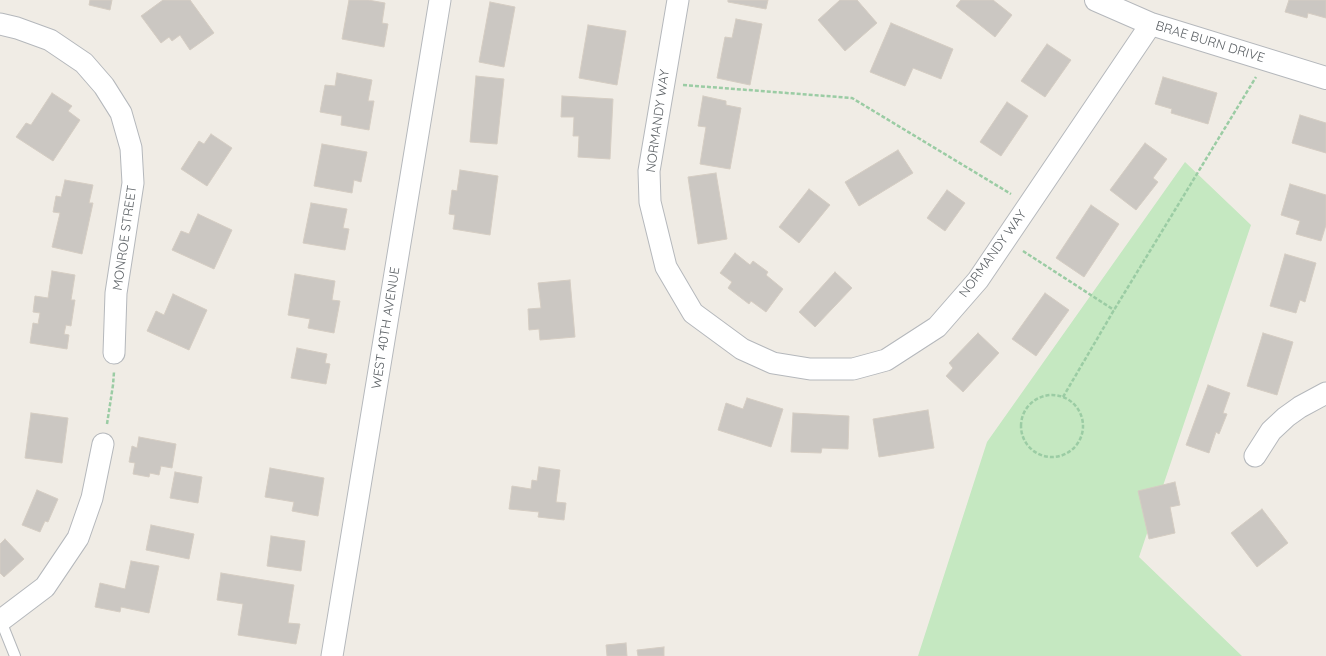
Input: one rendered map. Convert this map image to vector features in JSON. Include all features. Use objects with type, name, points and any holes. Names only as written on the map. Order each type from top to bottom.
[{"type":"street","name":"WEST 40TH AVENUE","points":[[332,656],[440,0]]},
{"type":"street","name":"NORMANDY WAY","points":[[678,0],[649,171],[650,202],[666,267],[693,313],[742,349],[773,363],[810,369],[853,369],[886,360],[937,327],[978,280],[1151,24]]},
{"type":"street","name":"BRAE BURN DRIVE","points":[[1096,0],[1151,24],[1326,78]]},
{"type":"street","name":"MONROE STREET","points":[[0,24],[17,28],[50,40],[84,63],[104,86],[121,113],[131,148],[134,183],[116,292],[114,353]]},
{"type":"street","points":[[1255,456],[1271,430],[1300,407],[1326,393]]},
{"type":"street","points":[[0,621],[45,587],[78,538],[92,498],[103,444]]},
{"type":"lane","points":[[0,621],[15,656]]},
{"type":"path","points":[[1063,397],[1114,310],[1267,60]]},
{"type":"path","points":[[663,83],[852,98],[1029,205]]},
{"type":"path","points":[[1006,239],[1114,310]]},
{"type":"path","points":[[103,444],[113,386],[114,353]]},
{"type":"path","points":[[1052,395],[1063,397],[1072,402],[1083,418],[1081,438],[1076,447],[1059,457],[1039,455],[1031,449],[1021,430],[1022,420],[1026,410],[1032,402],[1042,397],[1052,395]]},
{"type":"green space","points":[[1185,162],[1251,225],[1139,557],[1242,656],[918,656],[987,442]]},
{"type":"building","points":[[90,0],[112,0],[110,10],[89,5]]},
{"type":"building","points":[[163,0],[190,0],[214,33],[190,50],[180,35],[172,41],[169,37],[161,43],[141,16]]},
{"type":"building","points":[[349,0],[368,0],[385,3],[382,23],[388,24],[384,47],[342,39]]},
{"type":"building","points":[[728,0],[768,0],[766,9],[728,2]]},
{"type":"building","points":[[840,0],[857,0],[877,23],[845,51],[818,20]]},
{"type":"building","points":[[961,0],[993,0],[1012,15],[995,37],[956,6]]},
{"type":"building","points":[[1289,0],[1326,0],[1326,18],[1308,13],[1307,18],[1285,12]]},
{"type":"building","points":[[490,2],[515,7],[504,67],[479,62]]},
{"type":"building","points":[[736,19],[762,24],[750,85],[717,78],[725,37],[732,38]]},
{"type":"building","points":[[891,23],[953,49],[941,79],[913,68],[905,86],[870,72]]},
{"type":"building","points":[[588,25],[626,31],[617,85],[579,78]]},
{"type":"building","points":[[1047,44],[1071,60],[1045,97],[1021,81]]},
{"type":"building","points":[[337,73],[372,80],[368,101],[374,101],[369,130],[341,125],[342,116],[320,112],[325,85],[335,86]]},
{"type":"building","points":[[476,76],[504,79],[497,144],[470,142]]},
{"type":"building","points":[[1163,77],[1217,93],[1208,124],[1171,113],[1172,109],[1155,104]]},
{"type":"building","points":[[52,93],[72,106],[68,111],[80,120],[53,161],[16,137],[26,123],[31,125]]},
{"type":"building","points":[[562,96],[613,99],[610,159],[578,157],[579,136],[573,136],[574,117],[561,117]]},
{"type":"building","points":[[703,96],[726,101],[726,105],[741,108],[730,169],[700,164],[706,127],[698,126]]},
{"type":"building","points":[[1007,102],[1028,116],[1001,156],[980,142]]},
{"type":"building","points":[[1300,115],[1326,123],[1326,153],[1292,143]]},
{"type":"building","points":[[211,134],[232,148],[207,186],[181,169],[199,141],[204,144]]},
{"type":"building","points":[[1145,143],[1167,159],[1153,178],[1158,182],[1136,210],[1110,190]]},
{"type":"building","points":[[322,144],[367,152],[361,182],[354,180],[352,193],[314,186]]},
{"type":"building","points":[[898,150],[913,173],[859,206],[845,182]]},
{"type":"building","points":[[460,170],[498,176],[490,235],[453,229],[455,215],[449,214],[452,190],[457,191]]},
{"type":"building","points":[[716,173],[727,239],[698,244],[688,177]]},
{"type":"building","points":[[65,180],[93,185],[89,203],[93,203],[82,254],[52,247],[60,213],[53,212],[56,196],[61,197]]},
{"type":"building","points":[[1290,184],[1326,195],[1326,225],[1321,241],[1296,234],[1300,221],[1281,215]]},
{"type":"building","points":[[809,189],[830,205],[799,243],[779,227]]},
{"type":"building","points":[[947,190],[965,203],[945,231],[927,218]]},
{"type":"building","points":[[311,203],[347,209],[343,228],[349,229],[345,250],[303,243]]},
{"type":"building","points":[[1091,205],[1119,224],[1084,277],[1056,258]]},
{"type":"building","points":[[198,214],[232,230],[214,269],[172,250],[181,231],[189,234]]},
{"type":"building","points":[[735,253],[750,265],[753,261],[768,272],[766,275],[783,289],[766,312],[751,301],[749,304],[728,288],[732,282],[720,273]]},
{"type":"building","points":[[1285,254],[1316,263],[1305,302],[1300,300],[1296,313],[1270,306]]},
{"type":"building","points":[[52,271],[75,275],[71,300],[75,300],[71,326],[66,325],[64,334],[69,335],[67,349],[30,343],[33,323],[38,324],[40,313],[33,312],[35,296],[48,298]]},
{"type":"building","points":[[835,272],[852,288],[815,327],[799,312]]},
{"type":"building","points":[[295,274],[335,281],[332,300],[340,301],[334,333],[308,328],[310,319],[288,315]]},
{"type":"building","points":[[570,280],[575,337],[540,340],[539,329],[529,330],[528,309],[541,308],[538,283]]},
{"type":"building","points":[[1045,293],[1069,310],[1036,356],[1012,339]]},
{"type":"building","points":[[173,294],[207,310],[189,350],[147,331],[156,311],[164,315]]},
{"type":"building","points":[[978,333],[999,353],[963,392],[946,376],[953,368],[949,363]]},
{"type":"building","points":[[1263,333],[1293,342],[1277,395],[1247,386]]},
{"type":"building","points":[[297,348],[327,354],[325,363],[330,364],[326,384],[291,378]]},
{"type":"building","points":[[1208,385],[1230,393],[1223,413],[1227,414],[1219,434],[1216,432],[1209,453],[1186,445]]},
{"type":"building","points":[[747,398],[783,409],[771,447],[718,430],[726,403],[743,409]]},
{"type":"building","points":[[928,410],[934,448],[879,457],[873,419]]},
{"type":"building","points":[[31,413],[68,418],[62,463],[25,458]]},
{"type":"building","points":[[793,413],[849,416],[848,449],[822,448],[821,453],[791,452]]},
{"type":"building","points":[[139,437],[176,444],[172,468],[161,466],[159,475],[150,473],[149,477],[133,474],[135,463],[129,462],[132,446],[137,448]]},
{"type":"building","points":[[539,467],[560,470],[556,502],[566,503],[564,520],[538,517],[539,512],[509,509],[512,486],[531,489],[532,480],[537,481]]},
{"type":"building","points":[[270,468],[324,478],[318,516],[292,511],[294,502],[265,497]]},
{"type":"building","points":[[175,472],[202,477],[198,503],[170,498]]},
{"type":"building","points":[[1175,482],[1180,505],[1170,507],[1175,533],[1149,539],[1138,491]]},
{"type":"building","points":[[37,490],[58,499],[48,522],[45,521],[40,532],[22,525]]},
{"type":"building","points":[[1262,509],[1288,543],[1257,567],[1231,533]]},
{"type":"building","points":[[151,525],[194,534],[189,559],[146,550]]},
{"type":"building","points":[[271,536],[305,541],[301,571],[267,566]]},
{"type":"building","points":[[5,539],[24,559],[4,577],[0,573],[0,544]]},
{"type":"building","points":[[131,561],[159,566],[149,613],[121,607],[120,612],[95,607],[100,583],[125,589]]},
{"type":"building","points":[[221,573],[294,585],[288,623],[300,624],[296,644],[238,635],[243,604],[217,600]]},
{"type":"building","points":[[626,643],[627,656],[607,656],[606,645]]},
{"type":"building","points":[[664,647],[664,656],[638,656],[637,650]]}]
